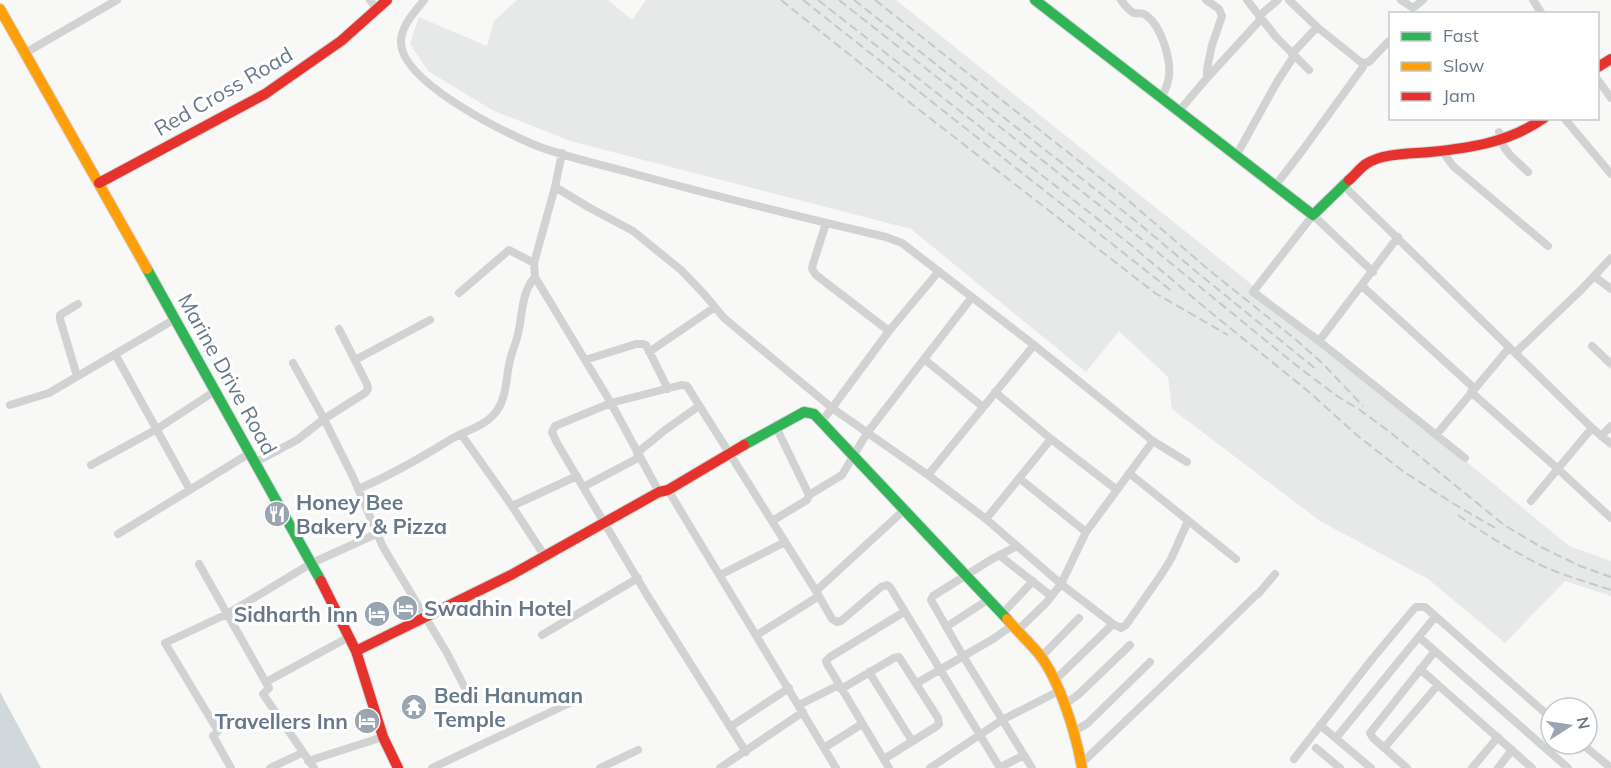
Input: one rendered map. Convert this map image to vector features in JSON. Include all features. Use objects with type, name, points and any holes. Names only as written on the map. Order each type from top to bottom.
[{"type":"main road","name":"Red Cross Road","points":[[99,183],[265,94],[341,41],[387,0]]},
{"type":"main road","points":[[1035,0],[1313,215],[1366,164],[1376,159],[1466,148],[1530,129],[1541,120]]},
{"type":"main road","name":"Marine Drive Road","points":[[0,9],[312,563],[356,651],[383,737],[398,768]]},
{"type":"main road","points":[[356,651],[508,576],[808,411],[814,413],[822,421],[1016,627],[1041,657],[1057,685],[1082,766]]},
{"type":"street","points":[[25,53],[117,0]]},
{"type":"street","points":[[370,0],[377,9]]},
{"type":"street","points":[[424,0],[408,21],[401,43],[404,57],[412,69],[431,86],[460,107],[531,144],[745,204],[886,237],[902,243],[1153,441],[1187,462]]},
{"type":"street","points":[[1121,0],[1131,11],[1149,17],[1158,29],[1169,61],[1167,85],[1161,98]]},
{"type":"street","points":[[1206,0],[1220,9],[1222,16],[1212,45],[1207,78]]},
{"type":"street","points":[[1247,0],[1260,18],[1309,70]]},
{"type":"street","points":[[1179,111],[1278,0]]},
{"type":"street","points":[[1289,0],[1317,27],[1362,63],[1369,62],[1388,39]]},
{"type":"street","points":[[1401,0],[1410,11],[1423,0]]},
{"type":"street","points":[[1236,156],[1293,55],[1317,27]]},
{"type":"street","points":[[1275,186],[1363,67],[1362,63]]},
{"type":"street","points":[[1599,81],[1611,98]]},
{"type":"street","points":[[1566,120],[1611,174]]},
{"type":"street","points":[[1501,136],[1504,147],[1510,155],[1528,172]]},
{"type":"street","points":[[1442,151],[1453,166],[1548,246]]},
{"type":"street","points":[[562,153],[534,263],[535,276],[611,403],[652,479],[666,490],[757,635],[836,768]]},
{"type":"street","points":[[1344,186],[1512,351],[1611,444]]},
{"type":"street","points":[[555,187],[633,231],[681,270],[724,318],[832,408],[986,519],[1061,584],[1113,624],[1121,628],[1126,625],[1171,559],[1188,521]]},
{"type":"street","points":[[1373,272],[1313,215],[1253,292],[1319,341],[1465,458]]},
{"type":"street","points":[[826,224],[812,269],[816,275],[888,331]]},
{"type":"street","points":[[1319,341],[1398,237]]},
{"type":"street","points":[[459,293],[509,250],[534,263]]},
{"type":"street","points":[[1436,435],[1473,390],[1611,258]]},
{"type":"street","points":[[822,421],[888,331],[939,271]]},
{"type":"street","points":[[358,489],[386,477],[491,418],[501,405],[510,358],[518,336],[524,296],[535,276]]},
{"type":"street","points":[[1594,276],[1611,289]]},
{"type":"street","points":[[1362,286],[1611,518]]},
{"type":"street","points":[[772,521],[842,475],[867,432],[972,297]]},
{"type":"street","points":[[77,376],[60,315],[78,304]]},
{"type":"street","points":[[649,352],[715,307]]},
{"type":"street","points":[[10,405],[50,393],[175,319]]},
{"type":"street","points":[[355,360],[430,320]]},
{"type":"street","points":[[118,534],[190,490],[253,458],[297,440],[324,419],[366,393],[367,384],[339,329]]},
{"type":"street","points":[[585,360],[639,343],[646,345],[668,388]]},
{"type":"street","points":[[928,475],[1034,345]]},
{"type":"street","points":[[1592,346],[1611,364]]},
{"type":"street","points":[[115,354],[190,490]]},
{"type":"street","points":[[924,359],[983,407]]},
{"type":"street","points":[[293,363],[324,419],[358,489],[376,534],[447,653],[465,688]]},
{"type":"street","points":[[746,752],[583,487],[553,436],[553,428],[611,403],[681,385],[687,386],[832,620],[841,621],[881,587],[887,585],[999,768],[1024,755]]},
{"type":"street","points":[[91,465],[157,429],[215,391]]},
{"type":"street","points":[[995,392],[1117,490]]},
{"type":"street","points":[[583,487],[638,455],[666,430],[699,406]]},
{"type":"street","points":[[1601,436],[1611,426]]},
{"type":"street","points":[[776,428],[809,495]]},
{"type":"street","points":[[1531,501],[1592,428]]},
{"type":"street","points":[[460,434],[544,555]]},
{"type":"street","points":[[986,519],[1051,439]]},
{"type":"street","points":[[917,683],[1016,627],[1052,596],[1061,584],[1086,532],[1153,441]]},
{"type":"street","points":[[1129,473],[1236,559]]},
{"type":"street","points":[[512,506],[577,476]]},
{"type":"street","points":[[1019,478],[1086,532]]},
{"type":"street","points":[[652,479],[666,490]]},
{"type":"street","points":[[757,635],[817,594],[904,510]]},
{"type":"street","points":[[231,768],[213,736],[218,731],[165,643],[227,614],[312,563],[376,534]]},
{"type":"street","points":[[720,575],[785,542]]},
{"type":"street","points":[[1017,546],[931,597],[932,604],[1032,768]]},
{"type":"street","points":[[999,555],[1052,596]]},
{"type":"street","points":[[199,564],[269,688],[263,694],[311,764],[383,737]]},
{"type":"street","points":[[1082,766],[1259,593],[1275,574]]},
{"type":"street","points":[[542,635],[638,579]]},
{"type":"street","points":[[1003,613],[1033,581]]},
{"type":"street","points":[[946,627],[989,599]]},
{"type":"street","points":[[1294,759],[1416,607],[1425,607],[1539,707]]},
{"type":"street","points":[[889,768],[840,687],[827,664],[827,659],[904,612]]},
{"type":"street","points":[[1336,738],[1436,616]]},
{"type":"street","points":[[1041,657],[1079,618]]},
{"type":"street","points":[[930,768],[1057,685],[1113,624]]},
{"type":"street","points":[[266,682],[349,637]]},
{"type":"street","points":[[1419,637],[1568,768]]},
{"type":"street","points":[[1064,705],[1079,694],[1130,645]]},
{"type":"street","points":[[1407,768],[1371,736],[1371,730],[1435,651]]},
{"type":"street","points":[[720,768],[746,752],[801,708],[899,657],[938,718],[939,724],[884,759]]},
{"type":"street","points":[[1073,732],[1088,723],[1150,662]]},
{"type":"street","points":[[1420,669],[1528,766]]},
{"type":"street","points":[[869,672],[912,741]]},
{"type":"street","points":[[1384,748],[1438,685]]},
{"type":"street","points":[[730,727],[789,688]]},
{"type":"street","points":[[432,768],[576,700]]},
{"type":"street","points":[[824,748],[862,724]]},
{"type":"street","points":[[1320,725],[1371,768]]},
{"type":"street","points":[[1472,768],[1498,737]]},
{"type":"street","points":[[1316,748],[1340,768]]},
{"type":"street","points":[[600,768],[638,750]]},
{"type":"street","points":[[1498,768],[1512,750]]},
{"type":"street","points":[[270,768],[302,753]]},
{"type":"street","points":[[1596,756],[1611,768]]},
{"type":"shaded area","points":[[517,0],[608,0],[632,20],[646,0],[896,0],[1240,275],[1569,546],[1611,561],[1611,596],[1565,581],[1505,643],[1428,579],[1320,521],[1172,409],[1168,377],[1119,331],[1086,372],[911,229],[570,141],[492,110],[428,71],[410,44],[419,17],[487,46],[494,21]]},
{"type":"shaded area","points":[[0,692],[41,768],[0,768]]},
{"type":"railway","points":[[781,0],[1155,293],[1228,335]]},
{"type":"railway","points":[[803,0],[1173,292]]},
{"type":"railway","points":[[818,0],[1131,245],[1404,472],[1499,530]]},
{"type":"railway","points":[[839,0],[1113,216],[1297,366],[1391,433],[1504,525],[1580,566],[1611,577]]},
{"type":"railway","points":[[854,0],[1137,222],[1317,370]]},
{"type":"railway","points":[[875,0],[1122,195],[1209,270],[1295,339],[1323,364],[1363,406]]},
{"type":"railway","points":[[1458,515],[1501,544],[1539,564],[1611,590]]},
{"type":"traffic: fast","points":[[1035,0],[1313,215],[1349,180]]},
{"type":"traffic: fast","points":[[147,269],[321,581]]},
{"type":"traffic: fast","points":[[744,445],[804,412],[814,414],[1007,619]]},
{"type":"traffic: slow","points":[[0,9],[147,269]]},
{"type":"traffic: slow","points":[[1007,619],[1039,654],[1054,678],[1076,740],[1082,768]]},
{"type":"traffic: jam","points":[[99,183],[265,94],[341,41],[387,0]]},
{"type":"traffic: jam","points":[[1599,66],[1611,59]]},
{"type":"traffic: jam","points":[[1349,180],[1373,160],[1490,142],[1518,133],[1541,120]]},
{"type":"traffic: jam","points":[[356,651],[511,575],[659,492],[668,490],[744,445]]},
{"type":"traffic: jam","points":[[321,581],[356,651],[383,737],[398,768]]},
{"type":"place","name":"Honey Bee Bakery & Pizza","points":[[277,514]]},
{"type":"place","name":"Swadhin Hotel","points":[[405,608]]},
{"type":"place","name":"Sidharth Inn","points":[[377,614]]},
{"type":"place","name":"Bedi Hanuman Temple","points":[[414,707]]},
{"type":"place","name":"Travellers Inn","points":[[367,721]]}]
